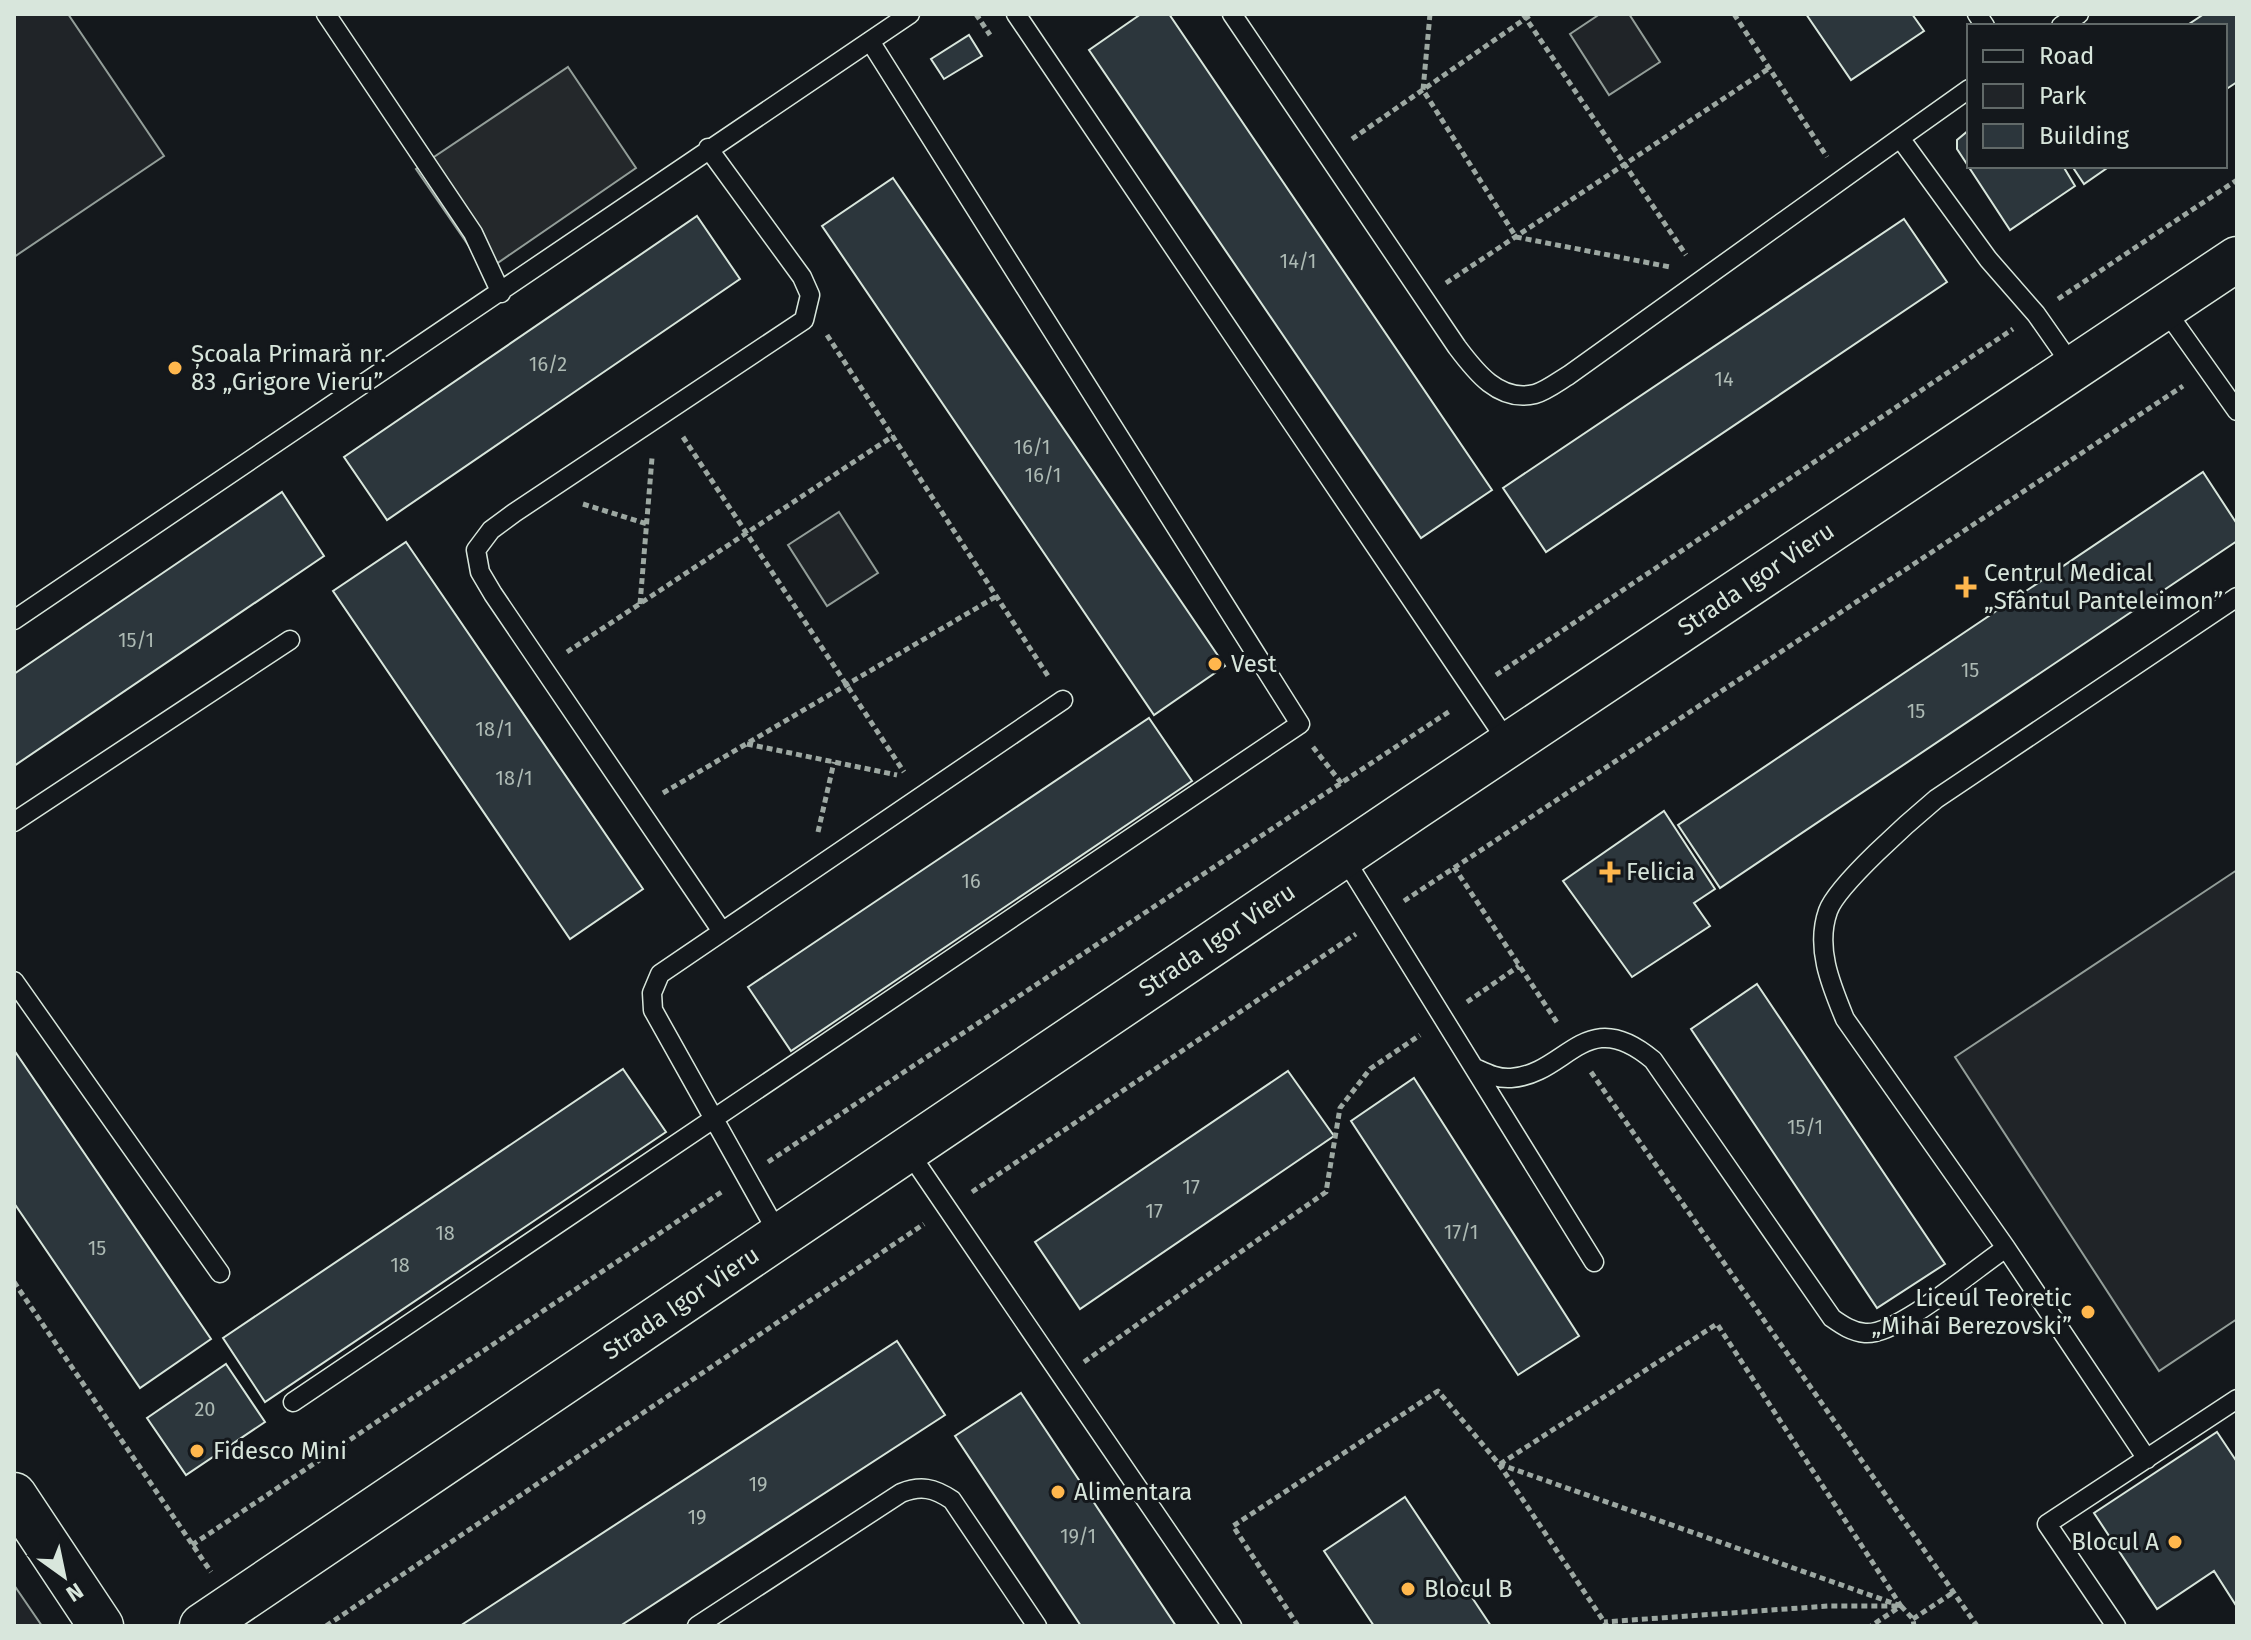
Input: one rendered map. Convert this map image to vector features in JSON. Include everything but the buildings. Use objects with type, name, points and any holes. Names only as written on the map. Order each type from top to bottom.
[{"type":"street","name":"Strada Igor Vieru","points":[[217,1616],[780,1237],[906,1148],[2237,259]]},
{"type":"street","points":[[14,1495],[101,1626]]},
{"type":"lane","points":[[326,14],[473,233],[501,293]]},
{"type":"lane","points":[[14,620],[910,14]]},
{"type":"lane","points":[[1016,14],[1509,744]]},
{"type":"lane","points":[[1232,14],[1480,378],[1509,394],[1534,394],[1569,375],[1700,275],[1845,178],[1967,90]]},
{"type":"lane","points":[[293,1402],[1300,724],[870,41]]},
{"type":"lane","points":[[1900,138],[1988,259],[2036,314],[2073,367]]},
{"type":"lane","points":[[708,148],[802,277],[810,295],[804,320],[786,336],[545,492],[491,530],[476,550],[480,572],[493,594],[721,930]]},
{"type":"lane","points":[[2164,308],[2237,411]]},
{"type":"lane","points":[[2147,1459],[2006,1248],[1845,1019],[1829,982],[1823,944],[1828,909],[1892,837],[1936,799],[2237,597]]},
{"type":"lane","points":[[14,822],[290,640]]},
{"type":"lane","points":[[780,1237],[653,1010],[652,993],[660,974],[1063,700]]},
{"type":"lane","points":[[1343,856],[1594,1262]]},
{"type":"lane","points":[[14,981],[220,1273]]},
{"type":"lane","points":[[1475,1068],[1494,1077],[1525,1075],[1573,1047],[1606,1039],[1625,1041],[1653,1060],[1809,1289],[1832,1318],[1848,1330],[1867,1334],[1889,1330],[2006,1248]]},
{"type":"lane","points":[[906,1148],[1232,1626]]},
{"type":"lane","points":[[2116,1626],[2047,1524],[2237,1399]]},
{"type":"lane","points":[[697,1626],[901,1493],[925,1488],[938,1490],[952,1500],[1037,1626]]},
{"type":"path","points":[[1430,14],[1423,90],[1516,237],[1700,275]]},
{"type":"path","points":[[1734,14],[1814,143],[1845,178]]},
{"type":"path","points":[[1328,156],[1527,15],[1700,275]]},
{"type":"path","points":[[1424,298],[1768,69]]},
{"type":"path","points":[[192,1545],[1342,784],[1450,711],[1473,690],[2237,180]]},
{"type":"path","points":[[809,307],[1063,700]]},
{"type":"path","points":[[326,1626],[1454,867],[2208,370]]},
{"type":"path","points":[[640,604],[661,417]]},
{"type":"path","points":[[661,417],[746,533],[908,777],[746,744]]},
{"type":"path","points":[[543,668],[893,436]]},
{"type":"path","points":[[545,492],[647,524]]},
{"type":"path","points":[[638,808],[997,596]]},
{"type":"path","points":[[1316,752],[1342,784]]},
{"type":"path","points":[[809,871],[834,762]]},
{"type":"path","points":[[1454,867],[1573,1047],[1977,1626]]},
{"type":"path","points":[[1063,1378],[1326,1192],[1340,1108]]},
{"type":"path","points":[[14,1282],[192,1545],[217,1616]]},
{"type":"path","points":[[1499,1464],[1717,1324],[1913,1622],[1954,1592]]},
{"type":"path","points":[[1298,1626],[1233,1526],[1438,1391],[1499,1464],[1606,1624],[1828,1606],[1901,1606]]},
{"type":"path","points":[[1499,1464],[1901,1606]]},
{"type":"path","points":[[1871,1626],[1901,1606]]},
{"type":"green space","points":[[14,14],[68,14],[164,156],[14,257]]},
{"type":"green space","points":[[1600,14],[1629,14],[1660,62],[1609,95],[1570,34]]},
{"type":"green space","points":[[839,512],[878,573],[827,606],[788,545]]},
{"type":"green space","points":[[2237,870],[2237,1319],[2159,1371],[1955,1057]]},
{"type":"green space","points":[[14,1585],[42,1626],[14,1626]]},
{"type":"shaded area","points":[[568,67],[636,168],[486,271],[416,169]]},
{"type":"place","name":"Școala Primară nr. 83 „Grigore Vieru”","points":[[175,368]]},
{"type":"place","name":"Centrul Medical „Sfântul Panteleimon”","points":[[1966,587]]},
{"type":"place","name":"Vest","points":[[1215,664]]},
{"type":"place","name":"Felicia","points":[[1610,872]]},
{"type":"place","name":"Liceul Teoretic „Mihai Berezovski”","points":[[2088,1312]]},
{"type":"place","name":"Fidesco Mini","points":[[197,1451]]},
{"type":"place","name":"Alimentara","points":[[1058,1492]]},
{"type":"place","name":"Blocul A","points":[[2175,1542]]},
{"type":"place","name":"Blocul B","points":[[1408,1589]]}]
